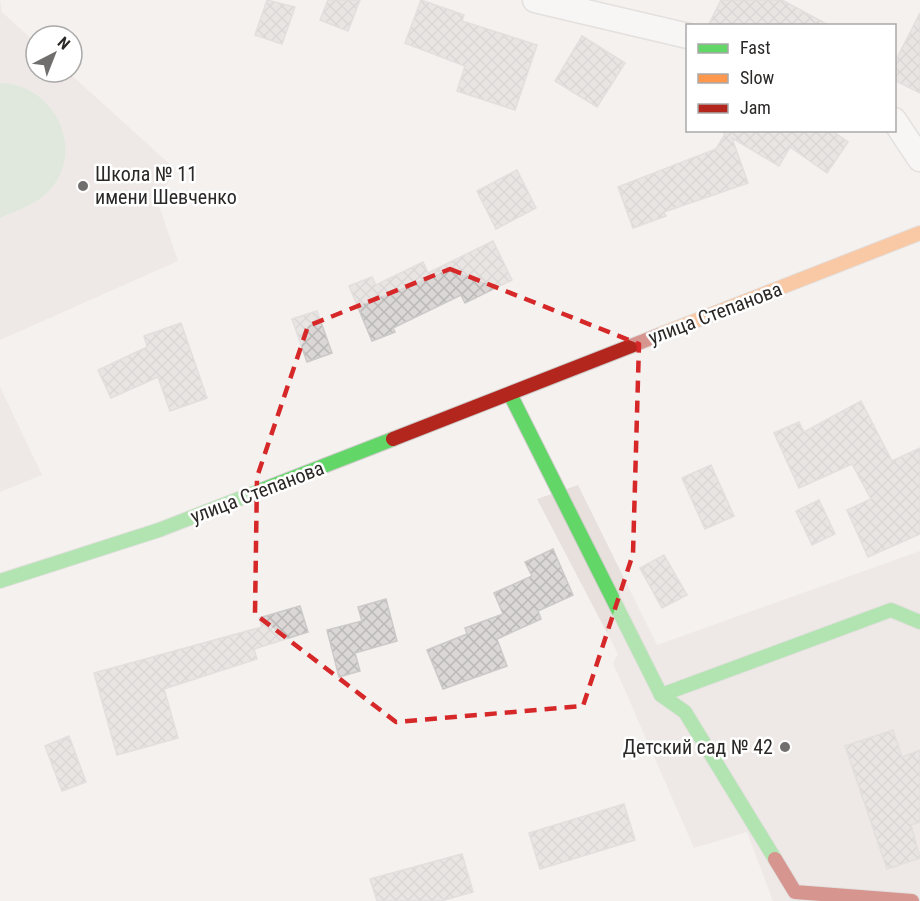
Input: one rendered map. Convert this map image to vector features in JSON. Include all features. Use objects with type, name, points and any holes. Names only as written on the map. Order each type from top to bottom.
[{"type":"street","points":[[535,0],[686,36]]},
{"type":"street","points":[[896,123],[920,159]]},
{"type":"street","name":"улица Степанова","points":[[0,581],[159,530],[920,233]]},
{"type":"street","points":[[510,394],[661,695],[685,712],[795,892],[912,901],[920,894]]},
{"type":"street","points":[[661,695],[891,610],[920,622]]},
{"type":"highlighted area","points":[[450,269],[639,344],[633,554],[583,706],[396,722],[255,614],[257,477],[308,326]]},
{"type":"shaded area","name":"Школа № 11 имени Шевченко","points":[[0,0],[2,12],[24,32],[24,84],[81,84],[175,169],[158,203],[178,261],[0,340]]},
{"type":"shaded area","points":[[0,387],[42,475],[0,492]]},
{"type":"shaded area","name":"Детский сад № 42","points":[[578,485],[657,645],[920,551],[920,901],[773,901],[747,832],[694,848],[613,663],[618,654],[537,499]]},
{"type":"green space","points":[[0,83],[19,86],[36,94],[49,106],[59,122],[65,139],[65,157],[60,175],[44,196],[0,218]]},
{"type":"building","points":[[267,0],[295,7],[282,44],[255,35]]},
{"type":"building","points":[[328,0],[360,0],[348,31],[320,20]]},
{"type":"building","points":[[421,0],[464,15],[462,21],[537,45],[515,110],[457,91],[465,66],[405,43]]},
{"type":"building","points":[[721,0],[782,0],[826,24],[709,24]]},
{"type":"building","points":[[920,13],[920,93],[896,81],[896,60]]},
{"type":"building","points":[[582,36],[625,63],[597,107],[555,81]]},
{"type":"building","points":[[722,132],[834,132],[848,142],[827,173],[790,147],[779,166],[732,138],[748,183],[664,212],[666,216],[633,228],[618,187],[716,149],[725,134]]},
{"type":"building","points":[[517,170],[536,208],[496,229],[477,191]]},
{"type":"building","points":[[493,241],[512,280],[465,303],[461,295],[393,328],[395,332],[372,341],[349,286],[372,277],[376,285],[423,262],[428,273]]},
{"type":"building","points":[[317,311],[332,353],[307,362],[292,319]]},
{"type":"building","points":[[181,323],[207,398],[170,411],[158,377],[111,398],[98,370],[147,347],[144,336]]},
{"type":"building","points":[[861,401],[892,461],[920,448],[920,534],[868,557],[847,510],[871,499],[852,464],[799,488],[774,433],[799,422],[804,432]]},
{"type":"building","points":[[711,465],[734,516],[705,529],[682,478]]},
{"type":"building","points":[[819,500],[835,534],[812,545],[796,511]]},
{"type":"building","points":[[553,549],[573,595],[538,611],[541,619],[497,639],[507,666],[443,689],[427,650],[467,634],[465,628],[503,614],[494,593],[532,576],[525,562]]},
{"type":"building","points":[[664,555],[687,595],[662,608],[640,568]]},
{"type":"building","points":[[386,599],[397,641],[355,653],[360,671],[339,677],[327,630],[362,621],[358,607]]},
{"type":"building","points":[[300,606],[308,632],[254,649],[257,659],[164,689],[178,738],[117,755],[94,673],[262,627],[259,618]]},
{"type":"building","points":[[893,730],[902,757],[920,750],[920,822],[911,825],[920,858],[887,869],[845,746]]},
{"type":"building","points":[[69,736],[86,782],[62,791],[45,746]]},
{"type":"building","points":[[624,804],[635,840],[540,869],[529,833]]},
{"type":"building","points":[[462,854],[473,892],[441,901],[377,901],[370,879]]},
{"type":"traffic: fast","points":[[510,394],[661,695],[685,712],[775,859]]},
{"type":"traffic: fast","points":[[0,581],[159,530],[393,439]]},
{"type":"traffic: fast","points":[[661,695],[891,610],[920,622]]},
{"type":"traffic: slow","points":[[659,335],[920,233]]},
{"type":"traffic: jam","points":[[393,439],[659,335]]},
{"type":"traffic: jam","points":[[775,859],[795,892],[912,901]]},
{"type":"place","name":"Школа № 11 имени Шевченко","points":[[83,186]]},
{"type":"place","name":"Детский сад № 42","points":[[785,747]]}]
